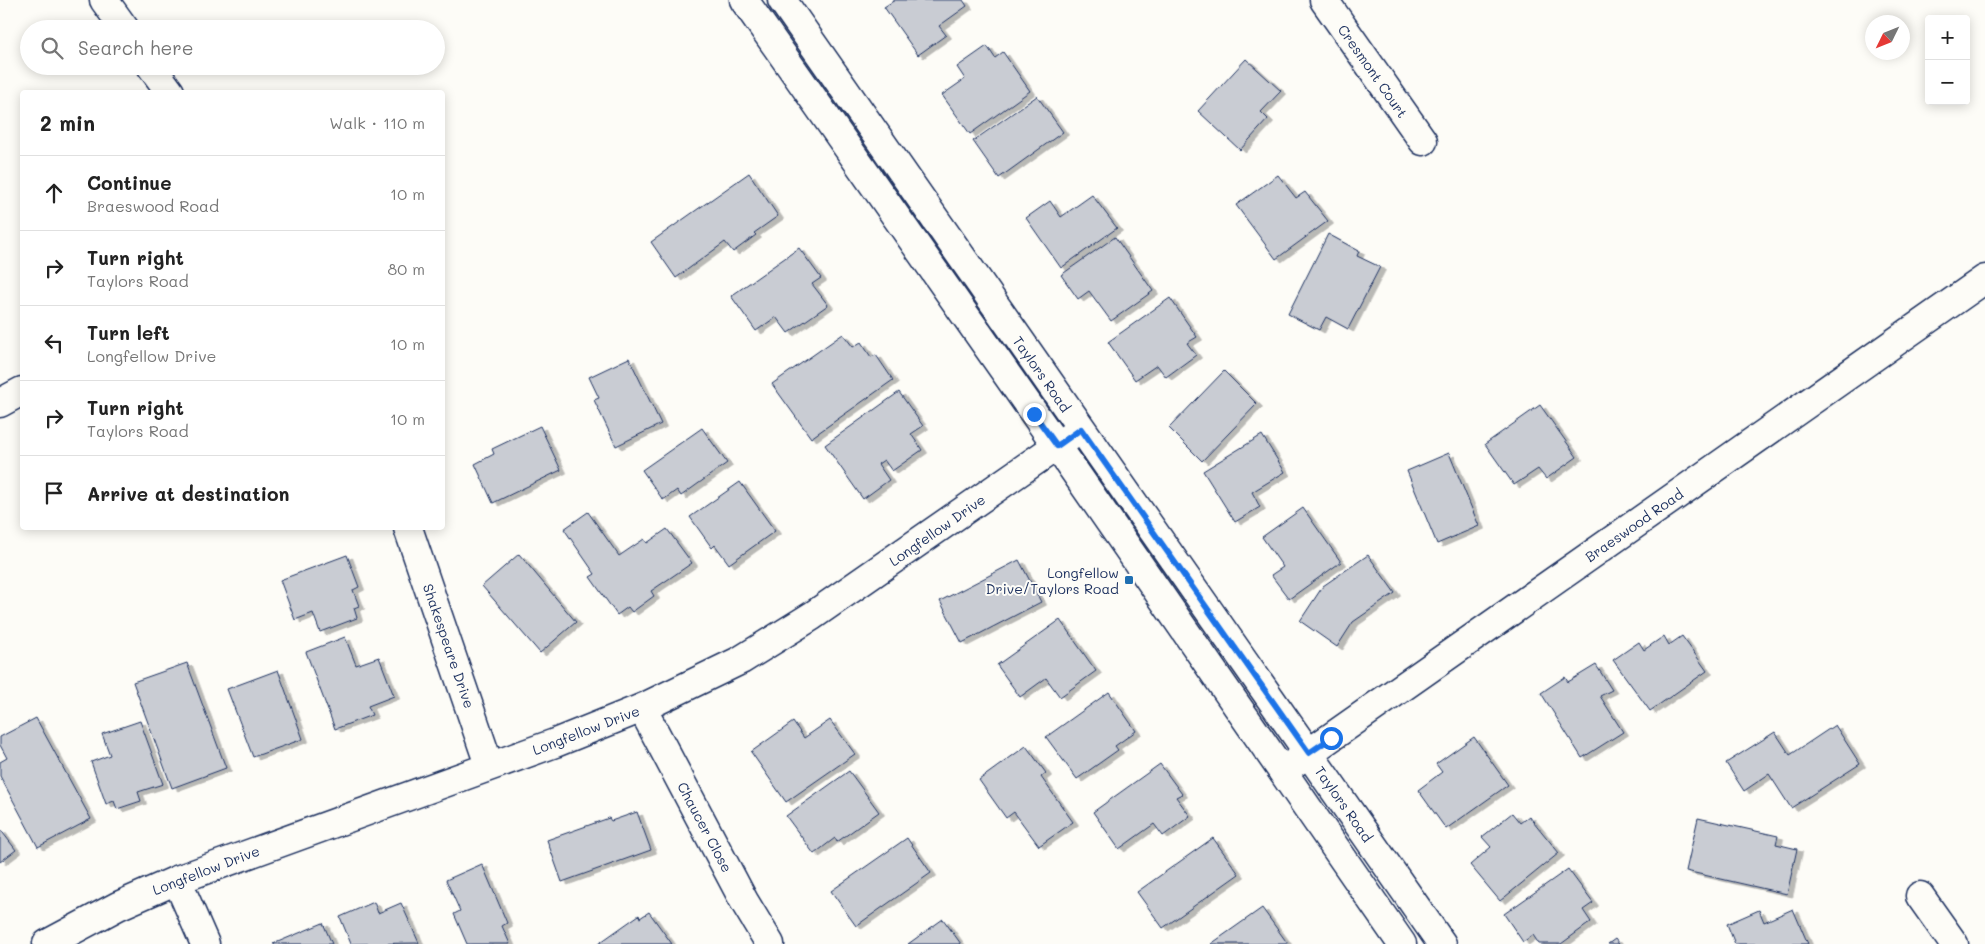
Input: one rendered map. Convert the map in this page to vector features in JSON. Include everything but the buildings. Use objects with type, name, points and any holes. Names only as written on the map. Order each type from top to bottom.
[{"type":"street","points":[[104,0],[118,20]]},
{"type":"street","points":[[744,0],[1057,446],[1402,944]]},
{"type":"street","name":"Taylors Road","points":[[782,0],[1442,944]]},
{"type":"street","name":"Cresmont Court","points":[[1324,0],[1423,141]]},
{"type":"street","points":[[158,75],[169,90]]},
{"type":"street","name":"Braeswood Road","points":[[1283,772],[1985,279]]},
{"type":"street","points":[[0,403],[20,392]]},
{"type":"street","name":"Longfellow Drive","points":[[47,944],[118,906],[177,880],[489,765],[555,743],[642,708],[741,660],[812,616],[1081,429]]},
{"type":"street","name":"Shakespeare Drive","points":[[409,530],[489,765]]},
{"type":"street","name":"Chaucer Close","points":[[642,708],[744,901],[770,944]]},
{"type":"street","points":[[177,880],[205,944]]},
{"type":"street","points":[[1920,896],[1954,944]]},
{"type":"place","name":"Longfellow Drive/Taylors Road","points":[[1129,580]]},
{"type":"route","points":[[1034,414],[1057,446],[1081,429],[1309,753],[1331,738]]}]
